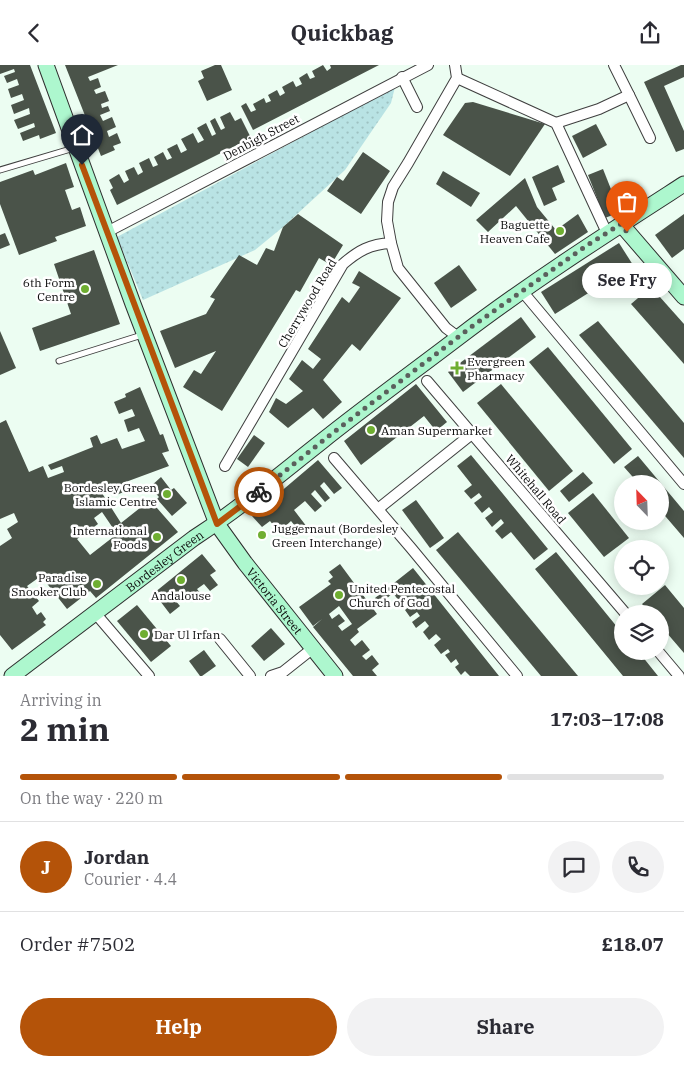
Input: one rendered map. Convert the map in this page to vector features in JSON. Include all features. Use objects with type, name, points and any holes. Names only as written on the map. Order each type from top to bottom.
[{"type":"main road","name":"Victoria Street","points":[[46,65],[217,524],[245,563],[335,676]]},
{"type":"main road","name":"Bordesley Green","points":[[12,676],[194,538],[217,524],[458,337],[607,233],[684,184]]},
{"type":"main road","points":[[621,224],[684,297]]},
{"type":"street","name":"Denbigh Street","points":[[107,232],[428,65]]},
{"type":"street","points":[[455,65],[457,78],[393,187],[388,202],[387,221],[398,267],[446,328],[458,337]]},
{"type":"street","points":[[614,65],[650,138]]},
{"type":"street","points":[[402,77],[417,107]]},
{"type":"street","points":[[457,78],[556,123],[607,233]]},
{"type":"street","points":[[556,123],[599,109],[629,95]]},
{"type":"street","name":"Cherrywood Road","points":[[225,466],[343,264],[359,251],[383,243],[391,243]]},
{"type":"street","points":[[522,291],[684,484]]},
{"type":"street","name":"Whitehall Road","points":[[427,381],[618,605]]},
{"type":"street","points":[[378,509],[473,433]]},
{"type":"street","points":[[334,458],[517,676]]},
{"type":"street","points":[[96,614],[149,676]]},
{"type":"street","points":[[220,639],[250,676]]},
{"type":"street","points":[[271,676],[283,671],[312,649]]},
{"type":"street","points":[[666,660],[679,676]]},
{"type":"lane","points":[[0,170],[76,148]]},
{"type":"lane","points":[[59,361],[145,334]]},
{"type":"shaded area","points":[[395,87],[391,103],[345,170],[283,227],[255,250],[143,300],[117,237]]},
{"type":"building","points":[[0,65],[30,65],[56,133],[40,139],[39,135],[23,141],[20,133],[35,127],[34,123],[18,129],[14,120],[30,114],[29,108],[14,114],[11,105],[24,100],[22,94],[11,98],[8,89],[19,85],[17,79],[7,83],[4,76],[15,72],[14,69],[0,74]]},
{"type":"building","points":[[65,65],[118,65],[88,77],[90,81],[98,78],[101,87],[94,90],[96,94],[105,91],[109,101],[101,104],[102,108],[108,106],[110,111],[100,115],[103,121],[112,117],[116,127],[107,131],[109,137],[117,133],[121,143],[113,146],[115,150],[101,156]]},
{"type":"building","points":[[215,65],[221,65],[232,90],[207,101],[198,81],[204,78],[201,71]]},
{"type":"building","points":[[323,65],[327,71],[331,68],[330,65],[379,65],[253,130],[241,106],[246,103],[251,112],[256,110],[253,104],[264,98],[266,103],[271,101],[268,95],[277,90],[280,96],[285,93],[282,87],[293,81],[296,87],[302,84],[299,78],[307,73],[310,79],[315,77],[312,71]]},
{"type":"building","points":[[684,65],[684,77],[664,86],[684,131],[684,149],[676,152],[644,82]]},
{"type":"building","points":[[473,102],[545,124],[510,176],[443,135],[465,103]]},
{"type":"building","points":[[230,112],[235,121],[241,118],[251,138],[117,205],[110,190],[113,188],[109,180],[119,174],[124,183],[129,180],[125,171],[134,167],[138,175],[143,172],[139,163],[149,158],[153,167],[158,165],[154,157],[163,152],[167,160],[172,158],[167,149],[177,144],[181,153],[187,150],[181,139],[193,133],[198,143],[204,140],[197,128],[206,123],[212,136],[216,134],[210,121],[215,118],[221,130],[225,128],[220,117]]},
{"type":"building","points":[[596,124],[607,145],[583,158],[572,136]]},
{"type":"building","points":[[363,152],[390,171],[361,214],[327,191],[337,177],[343,181]]},
{"type":"building","points":[[66,163],[74,187],[65,190],[72,210],[80,207],[86,226],[55,237],[57,241],[19,255],[0,204],[0,182],[33,170],[35,175]]},
{"type":"building","points":[[558,165],[565,182],[552,188],[557,200],[544,206],[532,177]]},
{"type":"building","points":[[603,169],[620,212],[605,218],[588,175]]},
{"type":"building","points":[[443,171],[480,193],[471,207],[436,184]]},
{"type":"building","points":[[525,178],[537,207],[556,230],[578,214],[588,232],[555,254],[516,206],[488,232],[476,220]]},
{"type":"building","points":[[298,214],[343,245],[331,265],[319,258],[300,292],[296,290],[222,411],[183,387],[194,370],[201,374],[216,351],[175,368],[160,331],[206,314],[215,299],[210,297],[239,255],[257,265],[266,248],[274,251],[283,227]]},
{"type":"building","points":[[684,214],[684,249],[672,258],[655,235]]},
{"type":"building","points":[[5,233],[10,245],[0,249],[0,235]]},
{"type":"building","points":[[619,243],[633,265],[555,314],[541,292]]},
{"type":"building","name":"6th Form Centre","points":[[94,250],[120,324],[40,351],[32,328],[71,314],[54,264]]},
{"type":"building","points":[[459,265],[477,290],[451,308],[434,283]]},
{"type":"building","points":[[359,271],[401,298],[360,351],[352,344],[323,380],[342,402],[323,419],[313,408],[288,428],[269,412],[276,398],[286,404],[303,391],[289,379],[302,360],[313,369],[321,359],[308,349],[342,297],[349,303],[360,287],[352,283]]},
{"type":"building","points":[[651,287],[684,324],[684,364],[631,304]]},
{"type":"building","points":[[521,317],[536,337],[463,392],[448,372]]},
{"type":"building","points":[[598,321],[684,423],[684,458],[579,335]]},
{"type":"building","points":[[0,331],[16,368],[0,375]]},
{"type":"building","points":[[548,347],[632,449],[614,464],[529,362]]},
{"type":"building","points":[[416,384],[447,422],[436,431],[424,416],[361,465],[344,441]]},
{"type":"building","points":[[501,384],[573,471],[549,491],[477,403]]},
{"type":"building","points":[[140,387],[160,435],[163,434],[169,451],[162,453],[169,466],[123,483],[126,491],[114,496],[109,488],[100,490],[121,523],[150,500],[178,532],[96,598],[90,591],[67,609],[41,576],[27,586],[39,601],[32,607],[37,615],[41,612],[46,619],[43,622],[46,625],[12,650],[0,635],[0,546],[12,538],[7,529],[18,522],[14,513],[0,519],[0,423],[6,420],[29,472],[43,466],[48,478],[64,472],[62,466],[51,470],[48,465],[93,447],[90,438],[97,435],[101,444],[117,438],[122,449],[145,441],[139,428],[128,432],[124,420],[135,416],[132,409],[119,414],[114,402],[126,397],[125,394]],"holes":[[[102,512],[117,534],[90,555],[77,539],[98,524],[94,518]]]},
{"type":"building","points":[[254,435],[265,443],[248,467],[237,459]]},
{"type":"building","points":[[471,455],[548,549],[534,560],[511,532],[502,539],[495,531],[504,523],[501,519],[492,527],[485,518],[493,512],[489,507],[482,513],[474,503],[482,497],[479,493],[471,499],[464,491],[472,485],[457,466]]},
{"type":"building","points":[[638,456],[654,475],[631,475],[624,467]]},
{"type":"building","points":[[318,460],[342,488],[334,494],[324,482],[320,486],[330,498],[325,502],[315,490],[311,494],[322,506],[315,512],[305,501],[294,510],[307,527],[300,532],[291,521],[279,532],[270,521],[262,527],[252,516]]},
{"type":"building","points":[[583,472],[593,483],[569,502],[560,491]]},
{"type":"building","name":"Bordesley Green Islamic Centre","points":[[161,477],[171,490],[174,488],[187,503],[172,516],[157,499],[159,497],[150,487]]},
{"type":"building","points":[[593,493],[614,519],[614,530],[623,530],[629,538],[626,540],[614,540],[614,549],[604,557],[568,513]]},
{"type":"building","points":[[669,493],[684,511],[684,538],[669,520]]},
{"type":"building","points":[[416,500],[444,538],[430,548],[402,510]]},
{"type":"building","points":[[458,532],[578,676],[541,676],[436,550]]},
{"type":"building","points":[[556,552],[614,623],[614,660],[645,660],[658,676],[623,676],[535,569]]},
{"type":"building","points":[[202,554],[216,571],[210,575],[218,585],[210,591],[204,584],[197,589],[204,598],[198,602],[193,596],[185,602],[180,596],[175,600],[180,606],[170,614],[154,593]]},
{"type":"building","points":[[340,564],[377,614],[357,629],[359,632],[350,640],[355,646],[362,640],[370,650],[362,656],[366,660],[372,655],[379,664],[372,670],[377,676],[353,676],[313,627],[322,619],[313,626],[299,607],[331,584],[328,581],[333,577],[329,572]],"holes":[[[339,606],[352,624],[342,631],[338,626],[345,621],[339,614],[332,619],[329,614]]]},
{"type":"building","points":[[413,568],[499,676],[470,676],[465,671],[461,675],[455,667],[459,664],[456,659],[451,663],[445,655],[450,652],[448,649],[441,654],[434,645],[441,639],[436,634],[429,640],[423,632],[429,626],[425,621],[416,628],[412,622],[420,616],[417,612],[410,617],[405,610],[412,604],[406,596],[399,601],[393,593],[379,605],[375,598]]},
{"type":"building","points":[[669,590],[684,608],[684,653],[669,636],[669,605],[642,604],[653,595],[669,595]]},
{"type":"building","name":"Dar Ul Irfan","points":[[137,605],[171,646],[151,662],[117,621]]},
{"type":"building","points":[[271,628],[285,644],[264,661],[251,646]]},
{"type":"building","points":[[204,650],[216,666],[200,676],[189,661]]},
{"type":"way so far","points":[[259,492],[458,337],[522,291],[621,224],[627,232]]},
{"type":"place","name":"Baguette Heaven Cafe","points":[[560,231]]},
{"type":"place","name":"See Fry","points":[[627,232]]},
{"type":"place","name":"6th Form Centre","points":[[85,289]]},
{"type":"place","name":"Evergreen Pharmacy","points":[[457,368]]},
{"type":"place","name":"Aman Supermarket","points":[[371,430]]},
{"type":"place","name":"Bordesley Green Islamic Centre","points":[[167,494]]},
{"type":"place","name":"Juggernaut (Bordesley Green Interchange)","points":[[262,535]]},
{"type":"place","name":"International Foods","points":[[157,537]]},
{"type":"place","name":"Andalouse","points":[[181,580]]},
{"type":"place","name":"Paradise Snooker Club","points":[[97,584]]},
{"type":"place","name":"United Pentecostal Church of God","points":[[339,595]]},
{"type":"place","name":"Dar Ul Irfan","points":[[144,634]]},
{"type":"route","points":[[82,165],[217,524],[259,492]]}]
